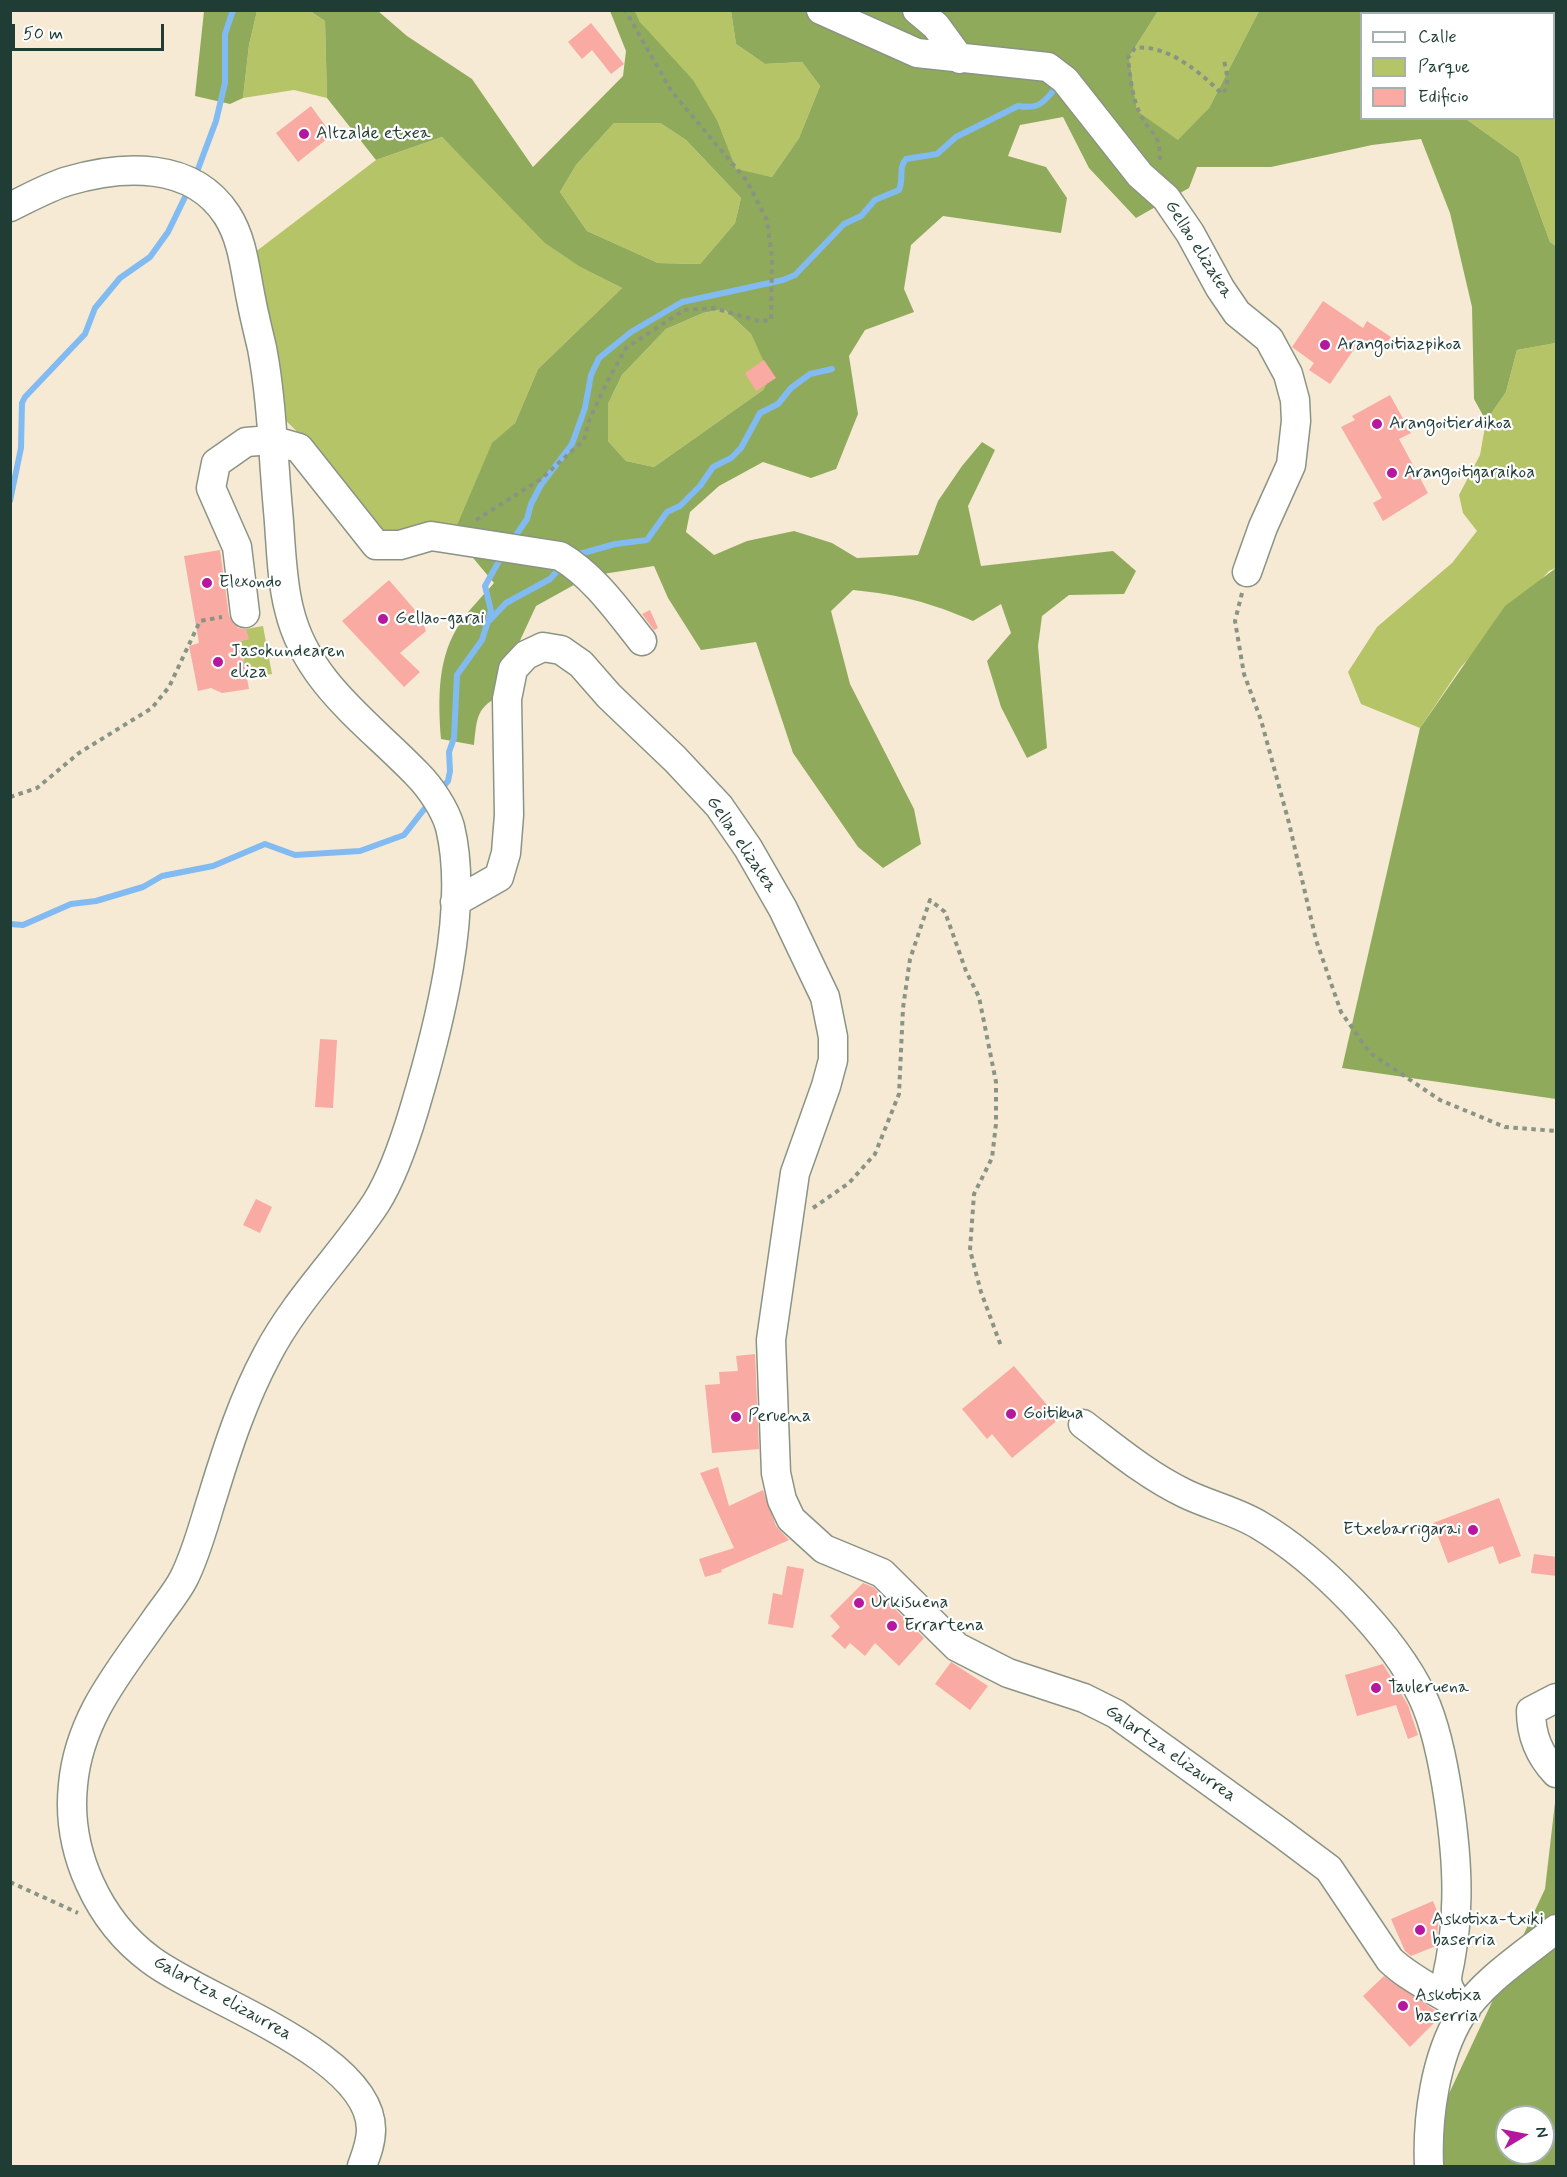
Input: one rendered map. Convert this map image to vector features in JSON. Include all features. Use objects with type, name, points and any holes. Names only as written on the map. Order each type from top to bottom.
[{"type":"street","name":"Gellao elizatea","points":[[821,10],[917,53],[1048,67],[1065,80],[1140,175],[1166,198],[1190,233],[1220,288],[1238,313],[1269,339],[1278,352],[1288,374],[1295,400],[1296,421],[1291,465],[1263,527],[1247,572]]},
{"type":"street","points":[[917,10],[936,26],[960,59]]},
{"type":"street","name":"Galartza elizaurrea","points":[[10,207],[65,182],[121,171],[163,171],[205,190],[226,215],[242,248],[263,352],[288,605],[302,651],[348,709],[423,780],[449,820],[456,871],[451,948],[433,1039],[413,1114],[389,1176],[378,1200],[304,1295],[270,1348],[238,1414],[199,1540],[183,1580],[109,1686],[87,1722],[77,1756],[72,1790],[73,1822],[79,1853],[88,1881],[111,1921],[153,1962],[316,2052],[344,2077],[360,2097],[372,2128],[362,2166]]},
{"type":"street","points":[[245,613],[237,547],[211,488],[216,463],[246,442],[271,440],[299,448],[376,545],[400,545],[431,536],[451,537],[567,560],[609,600],[642,641]]},
{"type":"street","name":"Gellao elizatea","points":[[455,902],[499,877],[506,853],[509,815],[507,699],[513,669],[526,655],[543,647],[561,650],[580,663],[609,696],[675,759],[719,806],[748,848],[783,909],[825,997],[833,1037],[833,1060],[795,1173],[772,1326]]},
{"type":"street","name":"Galartza elizaurrea","points":[[772,1326],[770,1369],[776,1473],[782,1500],[791,1520],[810,1539],[824,1549],[882,1573],[957,1647],[1008,1673],[1084,1698],[1116,1714],[1329,1869],[1390,1960],[1411,1978],[1435,1988],[1466,2010]]},
{"type":"street","points":[[1083,1424],[1145,1471],[1184,1494],[1258,1524],[1300,1553],[1364,1614],[1398,1656],[1423,1698],[1439,1752],[1457,1879],[1456,1909],[1447,1980],[1452,1996],[1466,2010]]},
{"type":"street","points":[[1557,1698],[1532,1711],[1531,1724],[1538,1748],[1557,1773]]},
{"type":"street","points":[[1429,2166],[1430,2122],[1439,2071],[1452,2034],[1466,2010],[1505,1969],[1557,1929]]},
{"type":"path","points":[[451,537],[541,479],[585,440],[589,421],[606,382],[626,348],[684,310],[713,308],[759,321],[771,320],[772,257],[767,220],[747,181],[672,92],[625,10]]},
{"type":"path","points":[[1150,182],[1160,164],[1160,143],[1140,115],[1132,87],[1128,58],[1135,48],[1151,46],[1204,76],[1222,94],[1227,90],[1224,60]]},
{"type":"path","points":[[1247,572],[1235,621],[1244,674],[1261,720],[1289,823],[1316,940],[1341,1012],[1370,1053],[1440,1100],[1505,1127],[1557,1131]]},
{"type":"path","points":[[10,797],[37,788],[79,753],[152,708],[169,687],[200,621]]},
{"type":"path","points":[[787,1218],[820,1206],[849,1183],[875,1154],[899,1094],[903,1008],[910,959],[930,900],[945,912],[966,971],[979,997],[996,1082],[996,1124],[992,1158],[974,1194],[970,1250],[981,1292],[1001,1346]]},
{"type":"path","points":[[10,1882],[77,1913],[111,1921]]},
{"type":"green space","points":[[1416,10],[1536,10],[1539,12],[1416,12]]},
{"type":"green space","points":[[204,11],[257,11],[249,45],[243,98],[230,104],[195,96]]},
{"type":"green space","points":[[257,11],[310,11],[325,21],[327,98],[294,90],[243,98],[249,45]]},
{"type":"green space","points":[[310,11],[378,11],[407,36],[472,79],[533,167],[623,76],[626,51],[610,11],[635,11],[640,22],[693,80],[718,122],[736,169],[772,177],[799,138],[820,86],[802,62],[765,64],[736,44],[731,11],[1158,11],[1129,57],[1137,111],[1178,140],[1209,108],[1259,11],[1416,11],[1360,12],[1360,120],[1467,120],[1519,157],[1550,242],[1556,246],[1556,343],[1517,350],[1506,392],[1486,421],[1474,399],[1472,307],[1450,213],[1421,139],[1372,145],[1271,167],[1197,167],[1189,188],[1136,218],[1089,168],[1063,117],[1020,125],[1008,156],[1046,167],[1067,198],[1061,233],[943,216],[911,245],[904,289],[914,312],[865,330],[849,356],[858,414],[836,469],[811,478],[763,462],[719,486],[690,512],[686,532],[714,555],[747,541],[794,531],[832,543],[857,558],[918,555],[938,501],[982,442],[995,450],[968,506],[981,566],[1113,551],[1136,571],[1124,594],[1069,595],[1042,616],[1038,646],[1047,748],[1027,758],[1001,707],[987,661],[1011,633],[1001,604],[973,621],[914,600],[853,590],[831,611],[850,684],[914,809],[921,844],[883,868],[858,847],[793,753],[756,642],[701,650],[668,598],[654,566],[590,576],[536,606],[511,660],[502,695],[493,699],[479,714],[474,745],[441,739],[439,709],[441,678],[447,649],[453,635],[472,607],[494,583],[453,534],[492,443],[515,423],[538,369],[622,288],[582,268],[545,243],[442,137],[376,160],[327,98],[325,21]],"holes":[[[614,123],[660,123],[686,140],[741,198],[735,223],[700,264],[658,263],[587,231],[560,192],[576,165]],[[724,309],[751,334],[771,377],[763,390],[654,467],[626,461],[608,441],[608,404],[622,375],[666,329],[703,313]]]},
{"type":"green space","points":[[635,11],[731,11],[736,44],[765,64],[802,62],[820,86],[799,138],[772,177],[736,170],[718,122],[640,22]]},
{"type":"green space","points":[[1158,11],[1259,11],[1209,108],[1179,141],[1137,112],[1129,57]]},
{"type":"green space","points":[[1555,26],[1556,246],[1550,242],[1519,157],[1467,120],[1555,120]]},
{"type":"green space","points":[[614,123],[660,123],[686,140],[741,198],[735,223],[700,264],[658,263],[587,231],[560,192],[576,165]]},
{"type":"green space","points":[[442,137],[494,189],[582,268],[622,288],[538,369],[515,423],[492,444],[453,534],[390,549],[313,447],[282,417],[266,300],[254,253],[376,160]]},
{"type":"green space","points":[[724,309],[751,334],[772,377],[763,390],[654,467],[626,461],[608,441],[608,404],[622,375],[666,329],[703,313]]},
{"type":"green space","points":[[1556,343],[1556,568],[1549,571],[1461,667],[1420,728],[1361,704],[1348,672],[1377,627],[1452,563],[1477,531],[1463,513],[1459,495],[1480,455],[1486,421],[1506,392],[1517,350]]},
{"type":"green space","points":[[1556,568],[1556,1099],[1342,1068],[1420,728],[1505,606]]},
{"type":"green space","points":[[263,626],[272,674],[247,678],[240,641],[248,639],[246,629]]},
{"type":"green space","points":[[1556,1794],[1556,2166],[1415,2166],[1545,1889]]},
{"type":"building","points":[[591,23],[624,64],[611,74],[592,50],[582,59],[568,42]]},
{"type":"building","name":"Altzalde etxea","points":[[311,106],[332,135],[298,162],[276,133]]},
{"type":"building","name":"Arangoitiazpikoa","points":[[1323,301],[1363,328],[1367,321],[1391,337],[1379,356],[1359,342],[1330,384],[1309,370],[1314,363],[1292,347]]},
{"type":"building","points":[[764,360],[776,378],[756,391],[745,373]]},
{"type":"building","points":[[1390,395],[1411,433],[1399,439],[1428,493],[1383,521],[1373,503],[1382,498],[1341,427],[1355,420],[1352,416]]},
{"type":"building","points":[[220,550],[229,616],[238,628],[246,629],[249,639],[240,641],[249,689],[222,693],[211,688],[198,691],[189,646],[199,643],[184,556]]},
{"type":"building","name":"Gellao-garai","points":[[389,580],[421,617],[426,631],[400,653],[420,672],[404,687],[342,621]]},
{"type":"building","points":[[650,610],[658,628],[654,630],[642,614]]},
{"type":"building","points":[[320,1039],[337,1040],[333,1108],[315,1107]]},
{"type":"building","points":[[256,1199],[272,1207],[260,1233],[243,1225]]},
{"type":"building","name":"Peruena","points":[[755,1354],[759,1449],[712,1453],[705,1385],[720,1384],[719,1372],[738,1371],[736,1356]]},
{"type":"building","name":"Goitikua","points":[[1014,1366],[1059,1419],[1012,1458],[992,1434],[987,1439],[962,1409]]},
{"type":"building","points":[[718,1467],[729,1506],[763,1490],[776,1526],[789,1540],[721,1570],[722,1572],[705,1577],[699,1559],[734,1548],[700,1473]]},
{"type":"building","name":"Etxebarrigarai","points":[[1499,1498],[1521,1556],[1499,1564],[1493,1546],[1448,1563],[1433,1523]]},
{"type":"building","points":[[1534,1554],[1557,1557],[1557,1576],[1531,1573]]},
{"type":"building","points":[[787,1566],[804,1569],[793,1628],[768,1624],[773,1593],[782,1595]]},
{"type":"building","name":"Errartena","points":[[863,1583],[873,1587],[924,1638],[899,1666],[875,1643],[865,1656],[850,1643],[845,1649],[831,1636],[840,1627],[830,1616]]},
{"type":"building","points":[[951,1662],[988,1686],[970,1710],[935,1684]]},
{"type":"building","name":"Tauleruena","points":[[1383,1664],[1408,1705],[1418,1735],[1408,1739],[1396,1705],[1357,1716],[1345,1675]]},
{"type":"building","name":"Askotixa-txiki baserria","points":[[1433,1901],[1439,1916],[1436,1946],[1411,1956],[1405,1951],[1391,1919]]},
{"type":"building","name":"Askotixa baserria","points":[[1384,1976],[1442,2015],[1410,2047],[1363,1996]]},
{"type":"waterway","points":[[195,177],[216,121],[225,83],[225,34],[233,10]]},
{"type":"waterway","points":[[512,541],[527,519],[531,504],[541,485],[572,444],[585,408],[591,375],[599,358],[631,332],[682,302],[783,280],[795,275],[844,224],[861,216],[875,200],[899,190],[902,166],[906,159],[937,154],[956,137],[1018,106],[1038,105],[1053,91]]},
{"type":"waterway","points":[[10,501],[21,448],[22,403],[25,397],[85,334],[95,308],[120,278],[150,257],[168,232],[188,191]]},
{"type":"waterway","points":[[576,555],[615,544],[647,540],[667,512],[680,506],[700,486],[713,467],[731,458],[741,448],[760,413],[778,404],[791,388],[810,374],[832,369]]},
{"type":"waterway","points":[[442,788],[448,781],[450,771],[449,752],[454,738],[457,675],[482,640],[491,611],[485,586],[503,554]]},
{"type":"waterway","points":[[489,621],[506,603],[550,579],[561,567]]},
{"type":"waterway","points":[[10,924],[23,925],[71,904],[96,901],[143,887],[162,876],[213,866],[265,844],[295,855],[360,851],[404,835],[429,803]]},
{"type":"place","name":"Altzalde etxea","points":[[304,134]]},
{"type":"place","name":"Arangoitiazpikoa","points":[[1325,345]]},
{"type":"place","name":"Arangoitierdikoa","points":[[1377,424]]},
{"type":"place","name":"Arangoitigaraikoa","points":[[1392,473]]},
{"type":"place","name":"Elexondo","points":[[207,583]]},
{"type":"place","name":"Gellao-garai","points":[[383,619]]},
{"type":"place","name":"Jasokundearen eliza","points":[[218,662]]},
{"type":"place","name":"Goitikua","points":[[1011,1414]]},
{"type":"place","name":"Peruena","points":[[736,1417]]},
{"type":"place","name":"Etxebarrigarai","points":[[1473,1530]]},
{"type":"place","name":"Urkisuena","points":[[859,1603]]},
{"type":"place","name":"Errartena","points":[[892,1626]]},
{"type":"place","name":"Tauleruena","points":[[1376,1688]]},
{"type":"place","name":"Askotixa-txiki baserria","points":[[1420,1930]]},
{"type":"place","name":"Askotixa baserria","points":[[1403,2006]]}]
